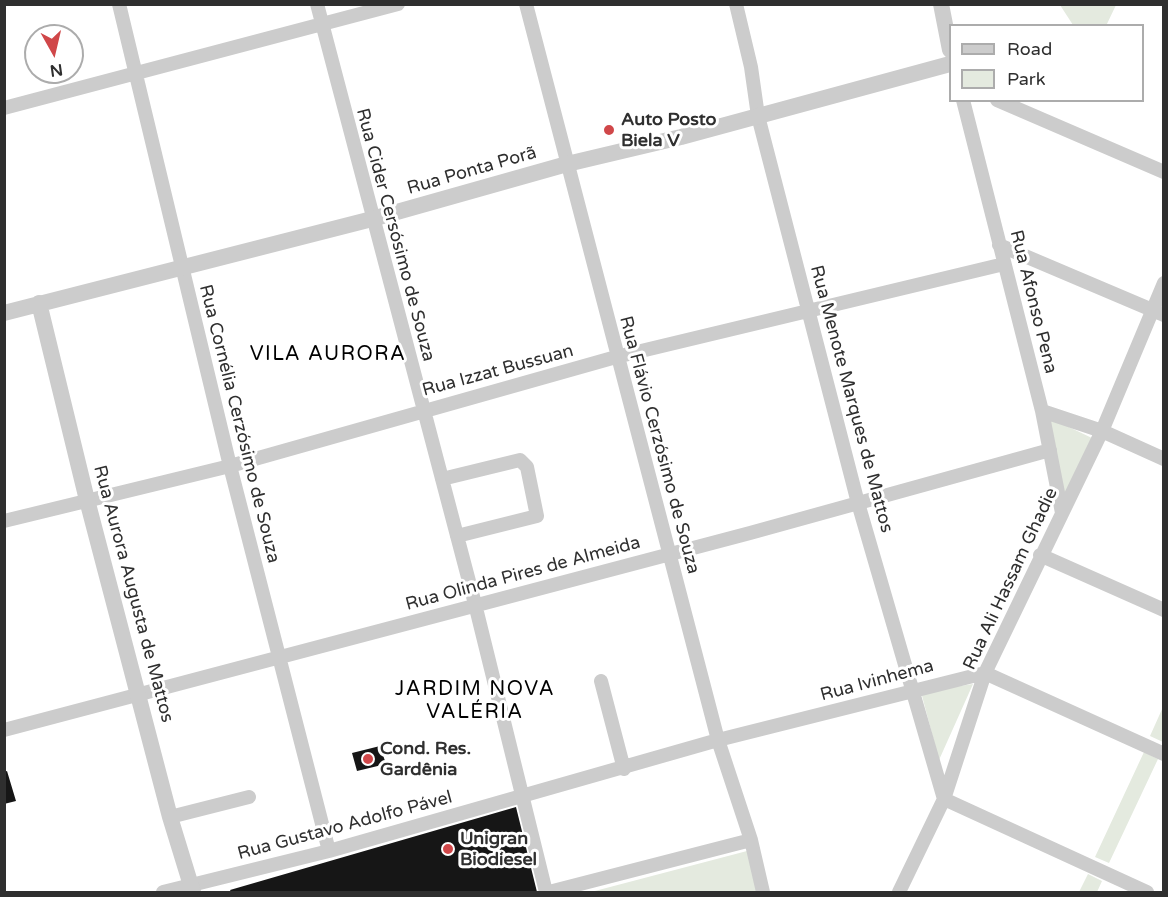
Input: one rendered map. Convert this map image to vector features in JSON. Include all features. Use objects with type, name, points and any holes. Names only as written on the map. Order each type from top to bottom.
[{"type":"street","name":"Rua Cornélia Cerzósimo de Souza","points":[[119,4],[230,466],[330,851]]},
{"type":"street","name":"Rua Cider Cersósimo de Souza","points":[[317,4],[475,604],[548,892]]},
{"type":"street","points":[[4,108],[398,4]]},
{"type":"street","name":"Rua Flávio Cerzósimo de Souza","points":[[526,4],[616,357],[671,553],[718,740],[751,840],[763,892]]},
{"type":"street","name":"Rua Menote Marques de Mattos","points":[[736,4],[751,67],[758,116],[810,309],[858,503],[945,799]]},
{"type":"street","points":[[941,4],[949,41]]},
{"type":"street","name":"Rua Ponta Porã","points":[[4,313],[372,219],[567,164],[949,65]]},
{"type":"street","name":"Rua Afonso Pena","points":[[963,102],[1042,411],[1062,513]]},
{"type":"street","points":[[1002,102],[1164,172]]},
{"type":"street","points":[[999,245],[1157,312]]},
{"type":"street","name":"Rua Izzat Bussuan","points":[[4,521],[230,466],[616,357],[1004,264]]},
{"type":"street","name":"Rua Ali Hassam Ghadie","points":[[899,892],[945,799],[985,673],[1157,312],[1164,283]]},
{"type":"street","name":"Rua Aurora Augusta de Mattos","points":[[39,303],[87,500],[170,817],[192,889]]},
{"type":"street","points":[[1042,411],[1102,431],[1164,459]]},
{"type":"street","name":"Rua Olinda Pires de Almeida","points":[[4,730],[140,696],[1050,450]]},
{"type":"street","points":[[442,479],[520,460],[527,467],[537,516],[457,536]]},
{"type":"street","points":[[1040,555],[1164,610]]},
{"type":"street","points":[[985,673],[1164,754]]},
{"type":"street","name":"Rua Ivinhema","points":[[779,726],[914,689],[985,673]]},
{"type":"street","points":[[601,681],[624,769]]},
{"type":"street","name":"Rua Gustavo Adolfo Pável","points":[[164,892],[192,889],[624,769],[718,740],[779,726]]},
{"type":"street","points":[[170,817],[249,797]]},
{"type":"street","points":[[945,799],[1147,892]]},
{"type":"street","points":[[548,892],[751,840]]},
{"type":"green space","points":[[1060,5],[1116,5],[1107,24],[1072,24]]},
{"type":"green space","points":[[1048,417],[1094,439],[1064,503]]},
{"type":"green space","points":[[973,684],[939,760],[921,692]]},
{"type":"green space","points":[[1163,707],[1164,742],[1150,736]]},
{"type":"green space","points":[[1144,752],[1158,759],[1109,863],[1095,857]]},
{"type":"green space","points":[[747,851],[762,892],[591,892]]},
{"type":"green space","points":[[1088,874],[1102,881],[1097,892],[1079,892]]},
{"type":"building","name":"Cond. Res. Gardênia","points":[[380,746],[386,764],[357,771],[352,753]]},
{"type":"building","points":[[7,771],[16,801],[4,804],[4,772]]},
{"type":"building","name":"Unigran Biodiesel","points":[[516,807],[537,892],[231,892],[230,890]]},
{"type":"place","name":"Auto Posto Biela V","points":[[609,130]]},
{"type":"place","name":"Cond. Res. Gardênia","points":[[368,759]]},
{"type":"place","name":"Unigran Biodiesel","points":[[448,849]]},
{"type":"district","name":"VILA AURORA","points":[[328,355]]},
{"type":"district","name":"JARDIM NOVA VALÉRIA","points":[[475,702]]}]
